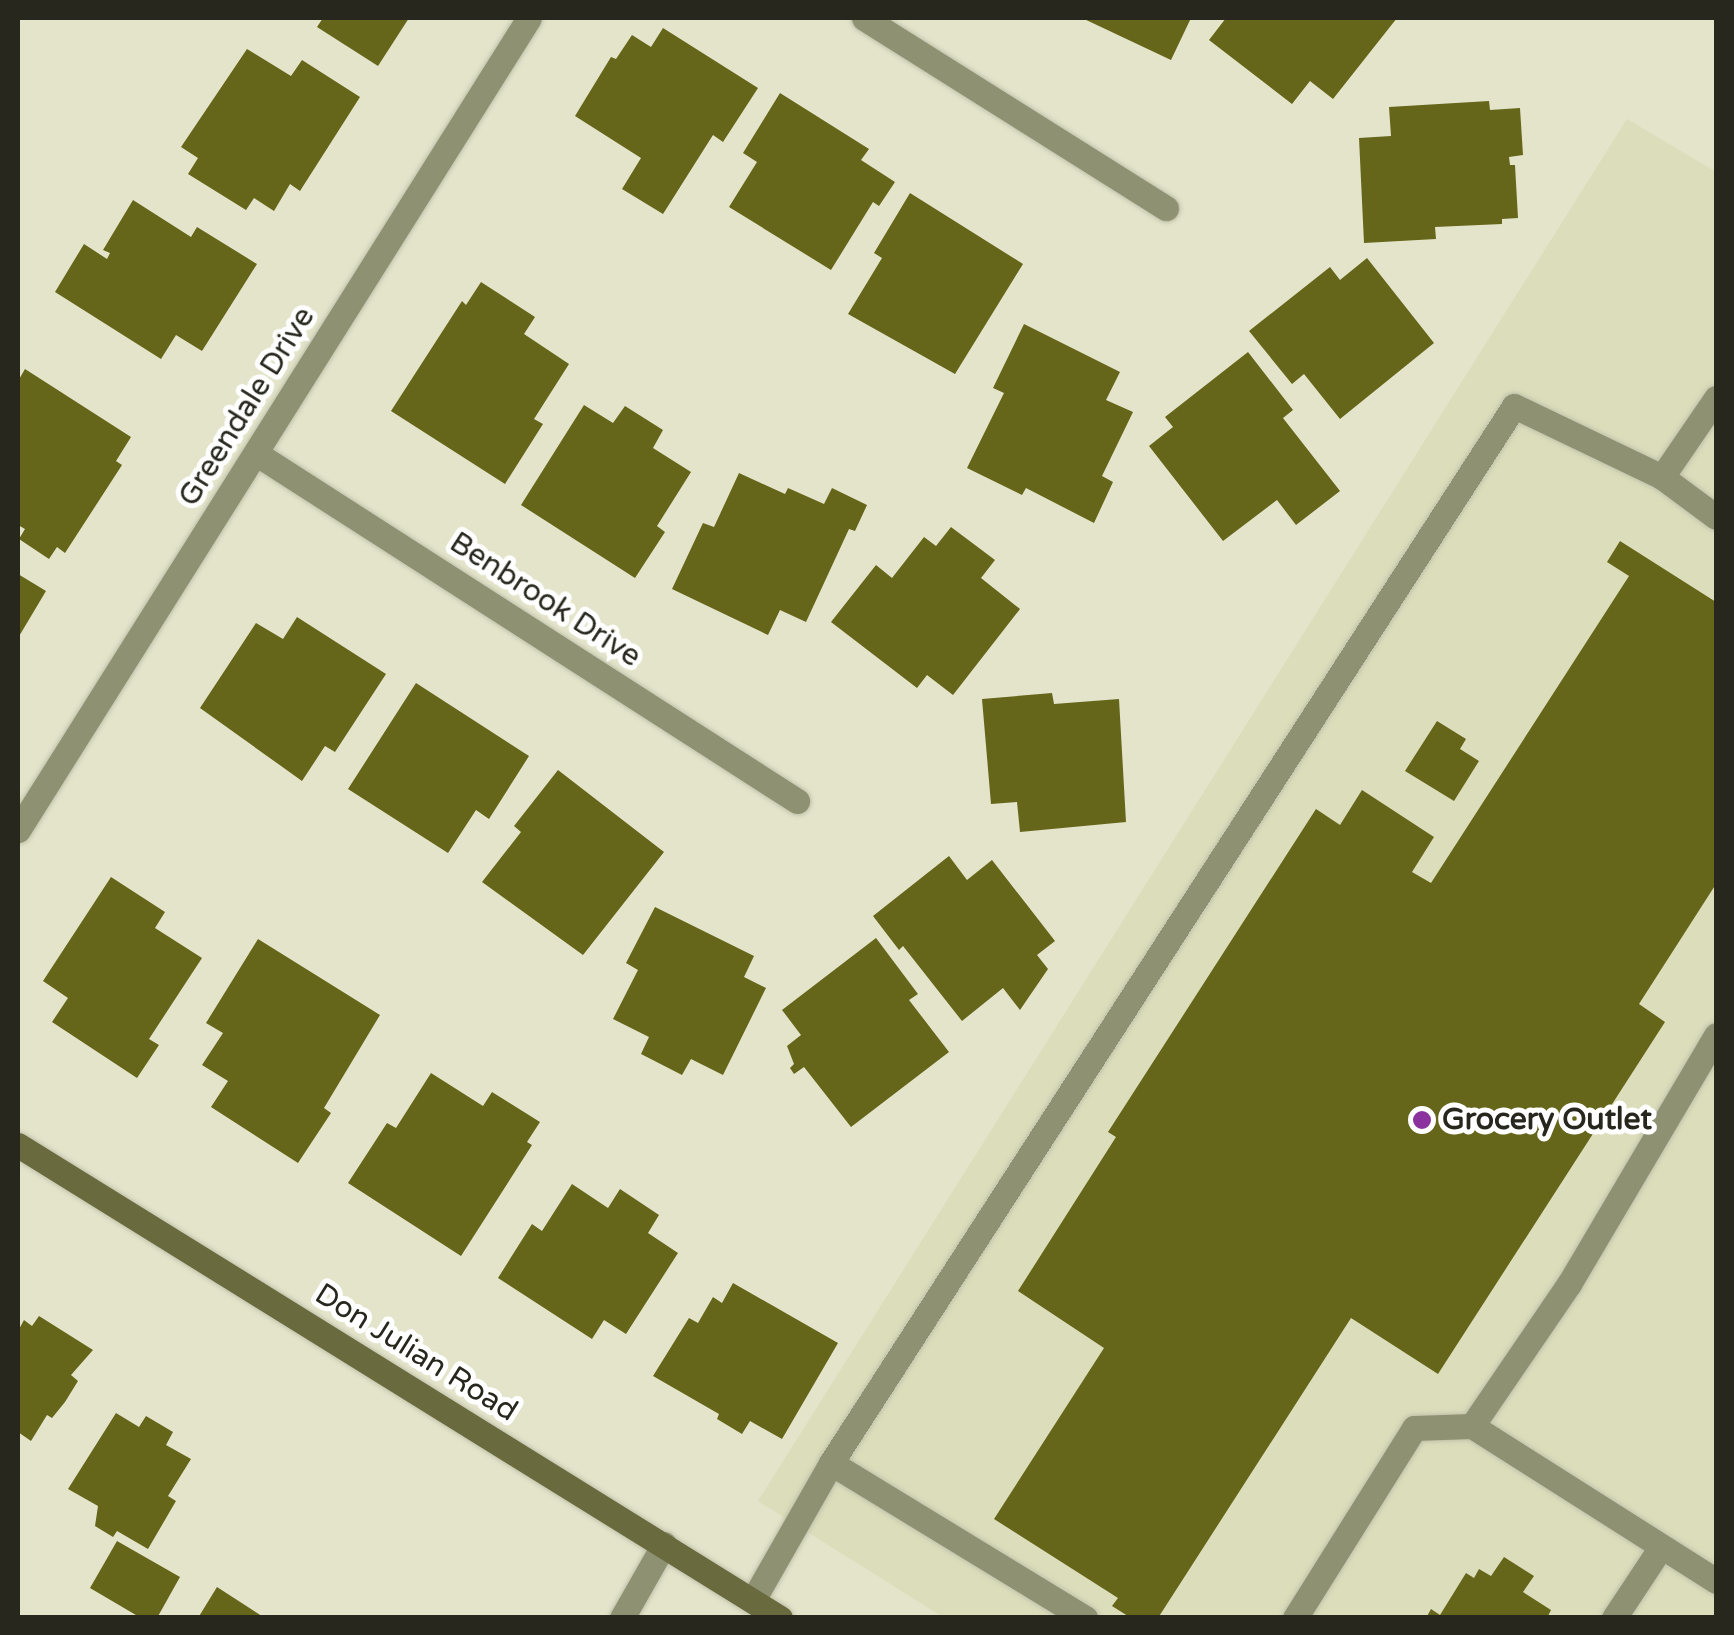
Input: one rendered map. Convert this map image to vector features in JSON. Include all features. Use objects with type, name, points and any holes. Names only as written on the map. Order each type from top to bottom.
[{"type":"street","name":"Greendale Drive","points":[[18,830],[529,18]]},
{"type":"street","points":[[864,18],[1166,208]]},
{"type":"street","points":[[1662,476],[1716,398]]},
{"type":"street","points":[[753,1600],[831,1463],[1514,406],[1662,476],[1716,518]]},
{"type":"street","name":"Benbrook Drive","points":[[257,454],[797,801]]},
{"type":"street","points":[[1472,1426],[1569,1284],[1716,1035]]},
{"type":"street","name":"Don Julian Road","points":[[18,1146],[780,1618]]},
{"type":"street","points":[[1295,1618],[1414,1428],[1472,1426],[1716,1581]]},
{"type":"street","points":[[831,1463],[1084,1618]]},
{"type":"street","points":[[622,1618],[664,1544]]},
{"type":"street","points":[[1614,1618],[1661,1547]]},
{"type":"shaded area","points":[[1627,119],[1716,172],[1716,1617],[943,1617],[758,1501]]},
{"type":"building","points":[[323,18],[409,18],[378,66],[317,27]]},
{"type":"building","points":[[1082,18],[1191,18],[1171,60]]},
{"type":"building","points":[[1226,18],[1397,18],[1333,99],[1310,81],[1292,104],[1209,40]]},
{"type":"building","points":[[663,28],[758,88],[723,142],[713,135],[663,214],[622,189],[641,158],[575,116],[611,57],[616,59],[632,35],[651,47]]},
{"type":"building","points":[[247,49],[291,76],[302,60],[360,97],[300,191],[290,184],[274,211],[254,198],[246,210],[188,174],[198,158],[181,147]]},
{"type":"building","points":[[780,93],[869,149],[861,160],[895,182],[879,206],[873,202],[831,270],[729,207],[757,162],[743,153]]},
{"type":"building","points":[[1489,101],[1490,110],[1520,108],[1523,155],[1509,157],[1510,165],[1515,165],[1518,218],[1502,219],[1502,224],[1435,227],[1436,239],[1364,243],[1359,138],[1391,136],[1389,107]]},
{"type":"building","points":[[910,193],[1023,264],[955,374],[848,314],[882,258],[874,253]]},
{"type":"building","points":[[133,200],[191,237],[197,227],[257,264],[202,351],[176,335],[161,359],[55,292],[84,244],[107,259],[110,253],[103,250]]},
{"type":"building","points":[[1367,258],[1434,343],[1340,419],[1304,374],[1292,384],[1249,331],[1330,267],[1340,280]]},
{"type":"building","points":[[481,282],[535,317],[524,334],[569,364],[534,419],[543,424],[505,484],[391,411],[462,301],[466,305]]},
{"type":"building","points":[[1024,324],[1120,372],[1106,400],[1133,412],[1102,476],[1113,482],[1094,523],[1026,488],[1022,495],[967,468],[1004,393],[993,388]]},
{"type":"building","points":[[1248,352],[1293,410],[1283,418],[1340,491],[1296,525],[1277,500],[1223,541],[1149,446],[1173,427],[1165,417]]},
{"type":"building","points":[[25,369],[131,437],[116,461],[122,465],[65,553],[57,547],[49,559],[19,539],[25,529],[18,525],[18,381]]},
{"type":"building","points":[[584,405],[613,423],[625,406],[663,430],[653,448],[691,472],[657,526],[665,532],[635,578],[521,505]]},
{"type":"building","points":[[739,473],[785,494],[788,488],[824,504],[832,488],[867,505],[855,531],[849,529],[806,622],[780,610],[768,635],[672,589],[703,523],[714,527]]},
{"type":"building","points":[[951,527],[995,560],[981,578],[1020,609],[953,695],[927,675],[917,688],[831,622],[876,565],[892,578],[924,537],[936,546]]},
{"type":"building","points":[[1620,541],[1716,602],[1716,884],[1639,1004],[1665,1022],[1438,1374],[1351,1318],[1158,1618],[1131,1618],[1112,1606],[1118,1598],[994,1519],[1104,1348],[1018,1291],[1116,1137],[1108,1132],[1316,809],[1340,825],[1362,790],[1434,837],[1412,872],[1431,883],[1629,576],[1607,562]]},
{"type":"building","points":[[18,574],[46,591],[18,638]]},
{"type":"building","points":[[297,617],[386,674],[335,752],[325,746],[302,781],[200,708],[256,623],[283,639]]},
{"type":"building","points":[[416,683],[529,756],[489,819],[476,810],[448,853],[348,789]]},
{"type":"building","points":[[1052,693],[1054,704],[1119,699],[1126,822],[1020,832],[1017,802],[991,804],[982,699]]},
{"type":"building","points":[[1437,721],[1466,739],[1460,749],[1479,761],[1454,801],[1405,771]]},
{"type":"building","points":[[558,770],[664,852],[583,955],[482,882],[521,832],[514,826]]},
{"type":"building","points":[[949,856],[967,880],[992,860],[1055,941],[1037,955],[1048,969],[1020,1010],[1003,988],[962,1021],[903,946],[899,950],[873,916]]},
{"type":"building","points":[[111,877],[165,912],[155,928],[202,958],[149,1039],[159,1045],[137,1078],[52,1022],[68,998],[43,981]]},
{"type":"building","points":[[655,907],[754,956],[744,977],[766,988],[723,1075],[691,1059],[682,1075],[641,1054],[649,1037],[613,1019],[638,970],[626,963]]},
{"type":"building","points":[[876,938],[918,994],[909,1000],[949,1052],[851,1127],[804,1067],[794,1074],[790,1068],[794,1064],[787,1046],[801,1035],[782,1010]]},
{"type":"building","points":[[258,939],[380,1015],[324,1108],[331,1113],[298,1163],[211,1107],[228,1081],[202,1065],[223,1033],[206,1023]]},
{"type":"building","points":[[431,1073],[483,1106],[492,1092],[540,1122],[527,1142],[532,1145],[461,1256],[348,1183],[387,1123],[396,1128]]},
{"type":"building","points":[[572,1184],[608,1208],[620,1189],[659,1215],[648,1233],[678,1253],[626,1334],[604,1320],[592,1339],[498,1278],[532,1224],[542,1231]]},
{"type":"building","points":[[733,1283],[838,1343],[782,1439],[750,1421],[742,1434],[717,1419],[719,1414],[653,1376],[689,1318],[698,1323],[713,1297],[722,1303]]},
{"type":"building","points":[[39,1316],[93,1350],[71,1375],[78,1381],[65,1402],[52,1418],[47,1415],[31,1441],[18,1432],[18,1331],[24,1320],[32,1326]]},
{"type":"building","points":[[116,1413],[139,1427],[146,1416],[173,1432],[166,1445],[191,1459],[168,1496],[176,1501],[148,1549],[117,1531],[113,1537],[95,1526],[98,1506],[68,1489]]},
{"type":"building","points":[[117,1541],[180,1577],[157,1618],[141,1618],[90,1588]]},
{"type":"building","points":[[1504,1557],[1534,1576],[1523,1592],[1551,1610],[1547,1618],[1426,1618],[1431,1609],[1440,1615],[1466,1573],[1474,1578],[1479,1569],[1491,1576]]},
{"type":"building","points":[[217,1587],[265,1618],[198,1618]]},
{"type":"place","name":"Grocery Outlet","points":[[1422,1120]]}]
